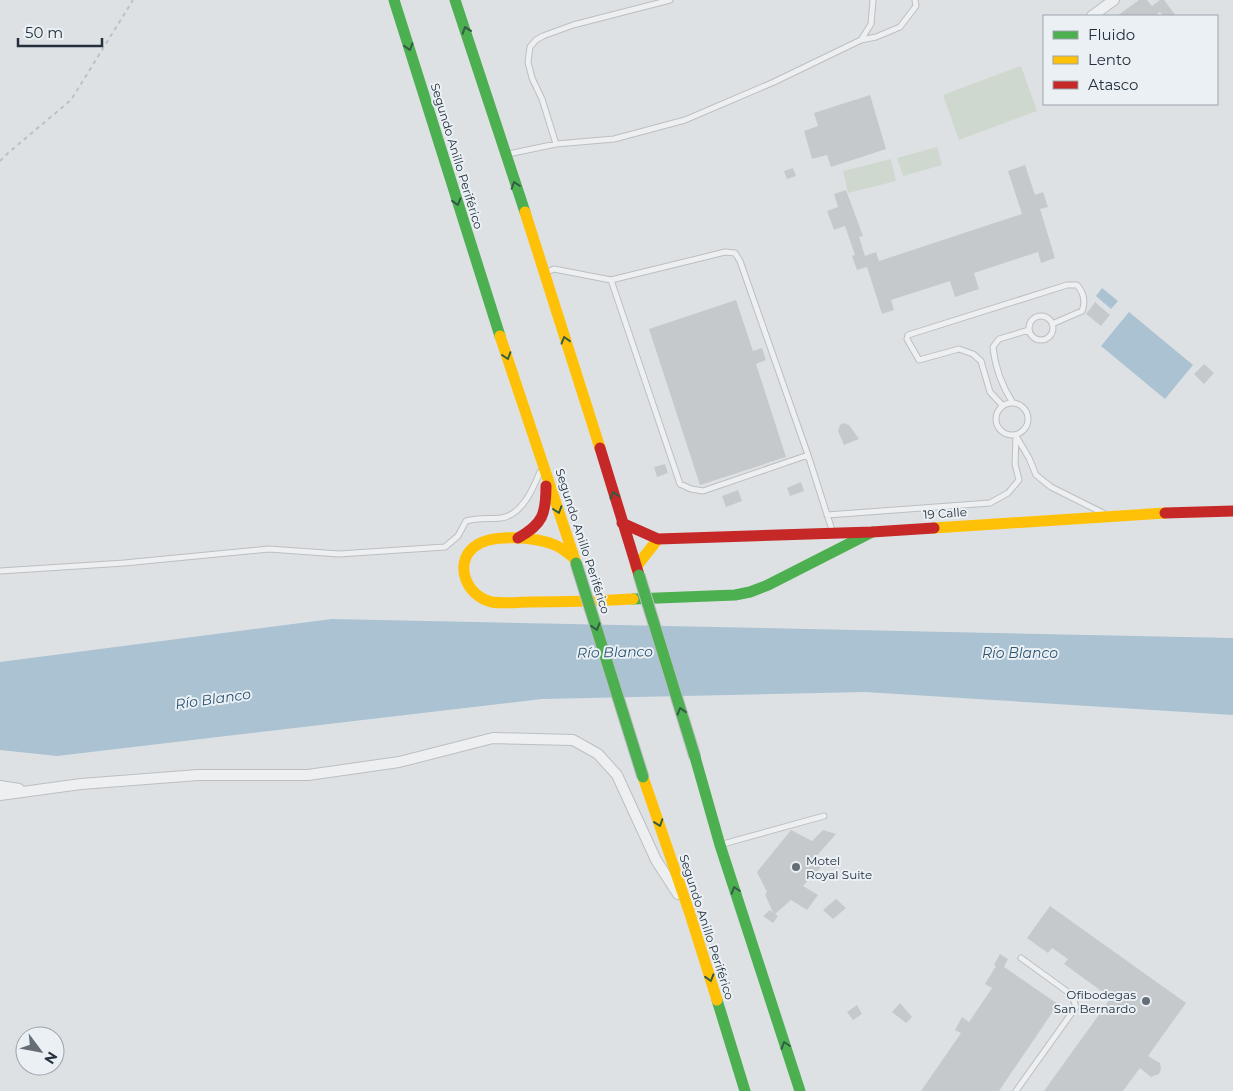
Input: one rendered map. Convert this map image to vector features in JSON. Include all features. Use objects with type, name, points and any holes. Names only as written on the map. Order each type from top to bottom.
[{"type":"main road","name":"Segundo Anillo Periférico","points":[[394,0],[486,293],[575,560],[643,777],[690,914],[745,1091]]},
{"type":"main road","points":[[455,0],[544,272],[695,757],[720,845],[800,1091]]},
{"type":"main road","points":[[518,538],[533,530],[540,523],[543,516],[546,504],[545,469]]},
{"type":"main road","name":"19 Calle","points":[[622,523],[642,533],[658,538],[872,532],[1233,511]]},
{"type":"main road","points":[[575,560],[555,545],[518,538],[489,539],[476,544],[469,551],[465,560],[464,570],[466,581],[472,592],[482,599],[502,603],[735,595],[750,592],[768,584],[872,532]]},
{"type":"main road","points":[[637,571],[646,551],[658,538]]},
{"type":"street","points":[[1093,15],[1114,0]]},
{"type":"street","points":[[0,795],[81,784],[198,775],[308,775],[399,762],[493,738],[573,740],[598,754],[617,775],[656,860],[690,914]]},
{"type":"street","points":[[0,786],[30,791]]},
{"type":"lane","points":[[556,144],[528,62],[530,47],[543,36],[573,25],[670,0]]},
{"type":"lane","points":[[861,40],[871,24],[873,0]]},
{"type":"lane","points":[[506,155],[556,144],[614,139],[685,120],[774,82],[861,40],[876,38],[900,27],[916,3],[921,0]]},
{"type":"lane","points":[[544,272],[554,269],[611,280],[725,252],[735,253],[740,261],[833,533]]},
{"type":"lane","points":[[611,280],[680,484],[703,492],[808,456]]},
{"type":"lane","points":[[1002,406],[990,392],[981,361],[973,354],[959,349],[919,360],[907,339],[908,336],[1067,285],[1077,285],[1082,291],[1085,303],[1082,311],[1052,324]]},
{"type":"lane","points":[[1042,316],[1047,318],[1052,324],[1053,331],[1044,340],[1035,338],[1029,330],[1033,320],[1042,316]]},
{"type":"lane","points":[[1013,403],[1004,389],[993,347],[999,339],[1029,330]]},
{"type":"lane","points":[[1013,403],[1025,409],[1028,417],[1028,425],[1025,430],[1016,436],[1005,434],[997,426],[996,415],[1002,406],[1013,403]]},
{"type":"lane","points":[[827,515],[990,503],[1008,493],[1019,480],[1015,464],[1016,436]]},
{"type":"lane","points":[[1016,436],[1029,458],[1036,475],[1051,487],[1111,517]]},
{"type":"lane","points":[[0,571],[124,563],[269,549],[339,554],[445,547],[458,536],[466,521],[503,518],[520,508],[545,469]]},
{"type":"lane","points":[[720,845],[824,816]]},
{"type":"lane","points":[[1016,1091],[1076,1007],[1072,995],[1021,958]]},
{"type":"path","points":[[0,161],[71,100],[133,0]]},
{"type":"shaded area","points":[[1021,66],[1037,111],[959,140],[943,95]]},
{"type":"shaded area","points":[[937,147],[942,165],[903,176],[897,158]]},
{"type":"shaded area","points":[[891,159],[896,181],[848,193],[843,171]]},
{"type":"water","points":[[1102,288],[1118,301],[1111,309],[1096,296]]},
{"type":"water","points":[[1129,312],[1193,365],[1165,399],[1101,346]]},
{"type":"water","name":"Río Blanco","points":[[332,619],[1233,638],[1233,715],[865,692],[542,699],[57,756],[0,750],[0,662]]},
{"type":"building","points":[[1139,0],[1147,0],[1152,6],[1160,0],[1164,0],[1175,15],[1162,15],[1160,12],[1158,15],[1118,15]]},
{"type":"building","points":[[870,95],[886,149],[831,167],[827,155],[812,159],[804,131],[818,126],[814,113]]},
{"type":"building","points":[[1025,165],[1035,195],[1043,192],[1048,207],[1040,209],[1055,258],[1041,263],[1038,252],[974,273],[979,289],[955,297],[950,281],[891,300],[894,310],[882,314],[867,267],[857,270],[852,256],[855,255],[845,226],[834,230],[827,211],[838,207],[834,194],[846,190],[863,236],[859,237],[865,256],[876,252],[879,261],[1022,214],[1008,171]]},
{"type":"building","points":[[793,168],[796,176],[787,179],[784,171]]},
{"type":"building","points":[[736,300],[753,351],[762,348],[766,360],[756,364],[786,457],[700,485],[649,329]]},
{"type":"building","points":[[1095,302],[1110,315],[1101,326],[1086,314]]},
{"type":"building","points":[[1204,364],[1214,373],[1204,384],[1194,374]]},
{"type":"building","points":[[843,423],[849,425],[859,439],[844,445],[838,431]]},
{"type":"building","points":[[665,464],[668,473],[657,477],[654,467]]},
{"type":"building","points":[[801,482],[804,491],[790,496],[787,488]]},
{"type":"building","points":[[738,490],[742,501],[726,507],[722,496]]},
{"type":"building","points":[[791,830],[812,841],[823,830],[836,834],[814,859],[823,865],[803,886],[818,895],[807,910],[791,900],[775,914],[778,916],[773,923],[763,916],[770,910],[773,913],[765,894],[767,892],[757,872]]},
{"type":"building","points":[[836,899],[846,908],[833,919],[823,910]]},
{"type":"building","name":"Ofibodegas San Bernardo","points":[[1050,906],[1186,1003],[1148,1056],[1160,1063],[1161,1069],[1159,1074],[1151,1077],[1140,1068],[1123,1091],[1044,1091],[1111,998],[1064,964],[1068,959],[1052,948],[1048,953],[1027,938]]},
{"type":"building","points":[[1000,954],[1008,959],[1004,967],[1058,1004],[999,1091],[921,1091],[961,1033],[955,1030],[962,1017],[969,1022],[992,988],[985,984],[996,966],[994,965]]},
{"type":"building","points":[[900,1003],[912,1017],[906,1023],[892,1012]]},
{"type":"building","points":[[857,1005],[862,1014],[853,1020],[847,1012]]},
{"type":"traffic: fast","points":[[394,0],[500,336]]},
{"type":"traffic: fast","points":[[455,0],[525,212]]},
{"type":"traffic: fast","points":[[633,599],[735,595],[750,592],[768,585],[872,532]]},
{"type":"traffic: fast","points":[[576,563],[643,777]]},
{"type":"traffic: fast","points":[[639,575],[695,757]]},
{"type":"traffic: fast","points":[[695,757],[720,845],[800,1091]]},
{"type":"traffic: fast","points":[[717,1000],[745,1091]]},
{"type":"traffic: slow","points":[[525,212],[600,448]]},
{"type":"traffic: slow","points":[[500,336],[576,563]]},
{"type":"traffic: slow","points":[[934,528],[1165,513]]},
{"type":"traffic: slow","points":[[574,558],[547,542],[526,538],[502,538],[474,547],[464,562],[464,571],[470,587],[476,594],[492,602],[568,602],[633,599]]},
{"type":"traffic: slow","points":[[636,567],[658,539]]},
{"type":"traffic: slow","points":[[643,777],[717,1000]]},
{"type":"traffic: jam","points":[[600,448],[639,575]]},
{"type":"traffic: jam","points":[[518,538],[538,523],[544,511],[546,486]]},
{"type":"traffic: jam","points":[[1165,513],[1233,511]]},
{"type":"traffic: jam","points":[[622,523],[658,539],[872,532],[934,528]]},
{"type":"place","name":"Motel Royal Suite","points":[[796,867]]},
{"type":"place","name":"Ofibodegas San Bernardo","points":[[1146,1001]]}]
